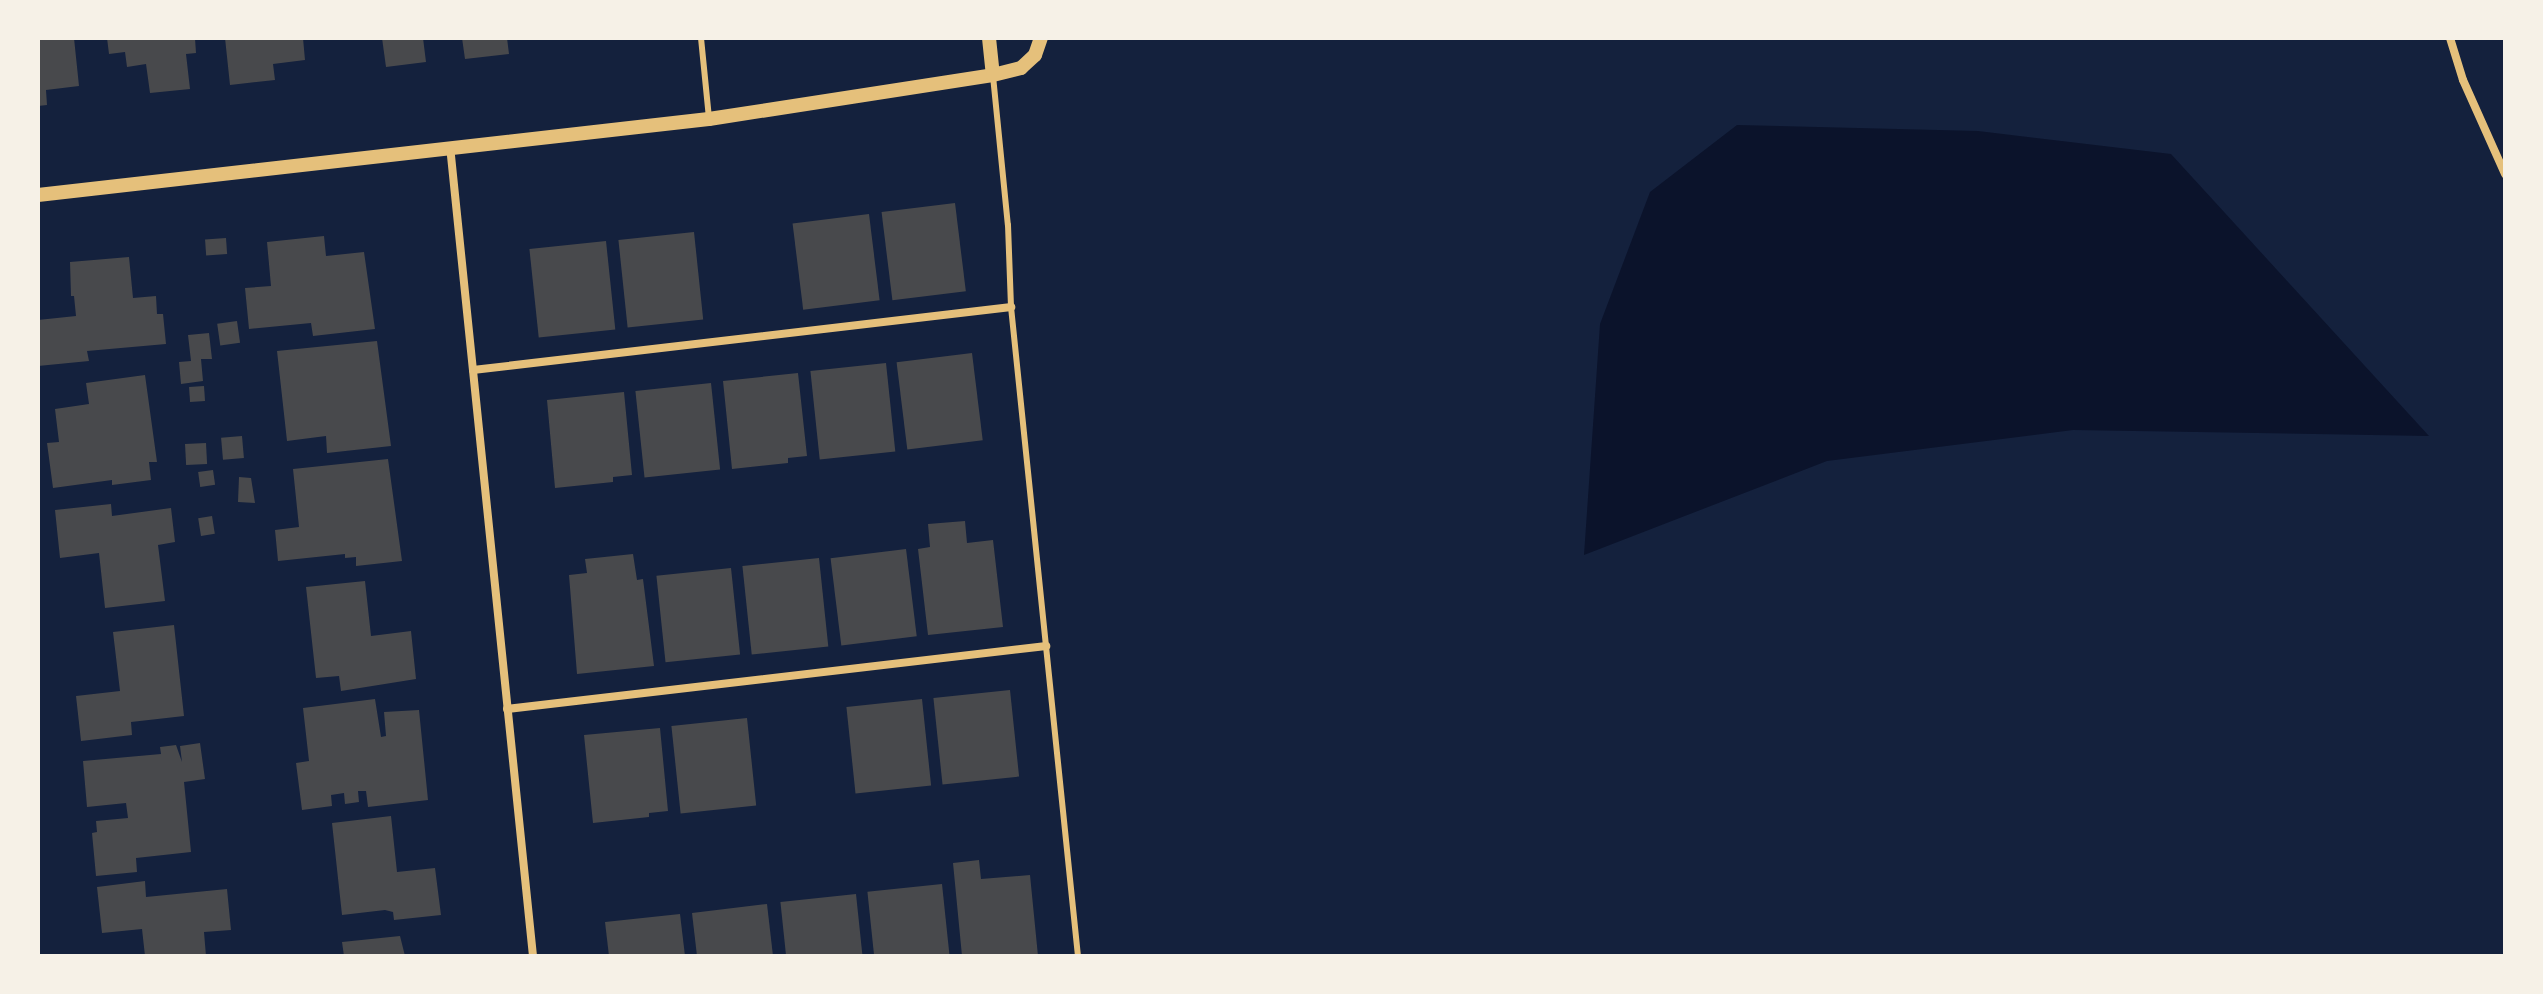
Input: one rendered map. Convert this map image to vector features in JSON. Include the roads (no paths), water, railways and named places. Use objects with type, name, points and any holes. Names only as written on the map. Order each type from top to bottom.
[{"type":"street","points":[[989,38],[993,75]]},
{"type":"street","points":[[38,195],[709,119],[993,75],[1021,68],[1035,55],[1041,38]]},
{"type":"street","points":[[2450,38],[2463,80],[2505,174]]},
{"type":"street","points":[[450,146],[533,956]]},
{"type":"street","points":[[473,370],[1011,307]]},
{"type":"street","points":[[507,709],[1046,646]]},
{"type":"lane","points":[[701,38],[709,119]]},
{"type":"lane","points":[[993,75],[1008,225],[1011,307],[1078,956]]},
{"type":"water","points":[[1737,125],[1978,131],[2171,154],[2429,436],[2073,430],[1827,461],[1584,555],[1600,324],[1650,192]]}]
